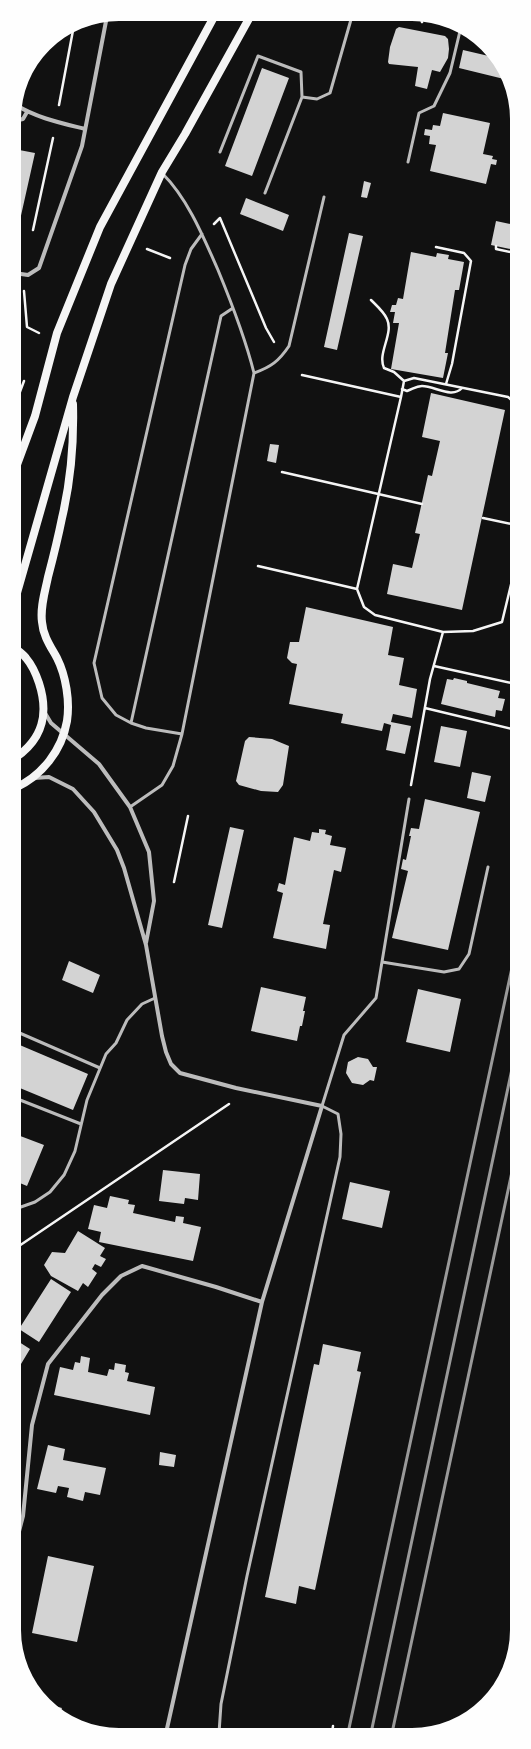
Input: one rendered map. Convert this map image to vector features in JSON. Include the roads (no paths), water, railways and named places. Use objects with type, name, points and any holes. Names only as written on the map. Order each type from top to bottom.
[{"type":"main road","points":[[21,454],[35,416],[57,333],[100,227],[212,21]]},
{"type":"main road","points":[[21,579],[73,397],[111,284],[162,172],[185,134],[248,21]]},
{"type":"main road","points":[[21,784],[45,766],[56,752],[67,720],[68,703],[63,674],[58,660],[46,639],[42,617],[45,592],[64,510],[72,457],[74,432],[73,397]]},
{"type":"main road","points":[[21,653],[26,657],[35,673],[42,691],[45,713],[39,733],[26,751],[21,754]]},
{"type":"street","points":[[21,274],[28,275],[39,268],[82,146],[106,22]]},
{"type":"street","points":[[22,109],[27,112],[56,122],[85,129]]},
{"type":"street","points":[[21,120],[27,112]]},
{"type":"street","points":[[45,713],[51,723],[64,732],[99,764],[130,807],[149,852],[154,901],[146,945]]},
{"type":"street","points":[[31,778],[49,777],[66,784],[73,789],[94,812],[117,850],[124,868],[146,945],[162,1036],[171,1064],[180,1073],[236,1088],[322,1106],[262,1302],[167,1728]]},
{"type":"street","points":[[21,1524],[32,1425],[48,1364],[102,1295],[121,1276],[142,1266],[262,1302]]},
{"type":"lane","points":[[302,97],[317,99],[330,93],[351,21]]},
{"type":"lane","points":[[408,162],[419,112],[434,106],[450,73],[459,33]]},
{"type":"lane","points":[[220,152],[258,56],[301,72],[302,97],[265,193]]},
{"type":"lane","points":[[130,807],[162,785],[173,766],[182,734],[254,373],[247,343],[202,234],[174,184],[162,172]]},
{"type":"lane","points":[[254,373],[270,367],[282,356],[289,346],[324,197]]},
{"type":"lane","points":[[182,734],[146,728],[131,723],[116,714],[102,698],[94,663],[185,265],[191,249],[202,234]]},
{"type":"lane","points":[[131,723],[221,316],[233,308]]},
{"type":"lane","points":[[219,1728],[247,1576],[340,1157],[341,1134],[338,1114],[322,1106],[344,1035],[376,998],[409,799]]},
{"type":"lane","points":[[382,962],[444,972],[459,969],[469,954],[488,867]]},
{"type":"lane","points":[[21,1207],[35,1202],[50,1192],[64,1175],[75,1150],[87,1100],[106,1054],[116,1043],[127,1020],[142,1004],[155,998]]},
{"type":"lane","points":[[21,1034],[100,1068]]},
{"type":"lane","points":[[21,1100],[81,1124]]},
{"type":"railway","points":[[349,1728],[510,977]]},
{"type":"railway","points":[[372,1728],[510,1078]]},
{"type":"railway","points":[[393,1728],[510,1181]]}]
